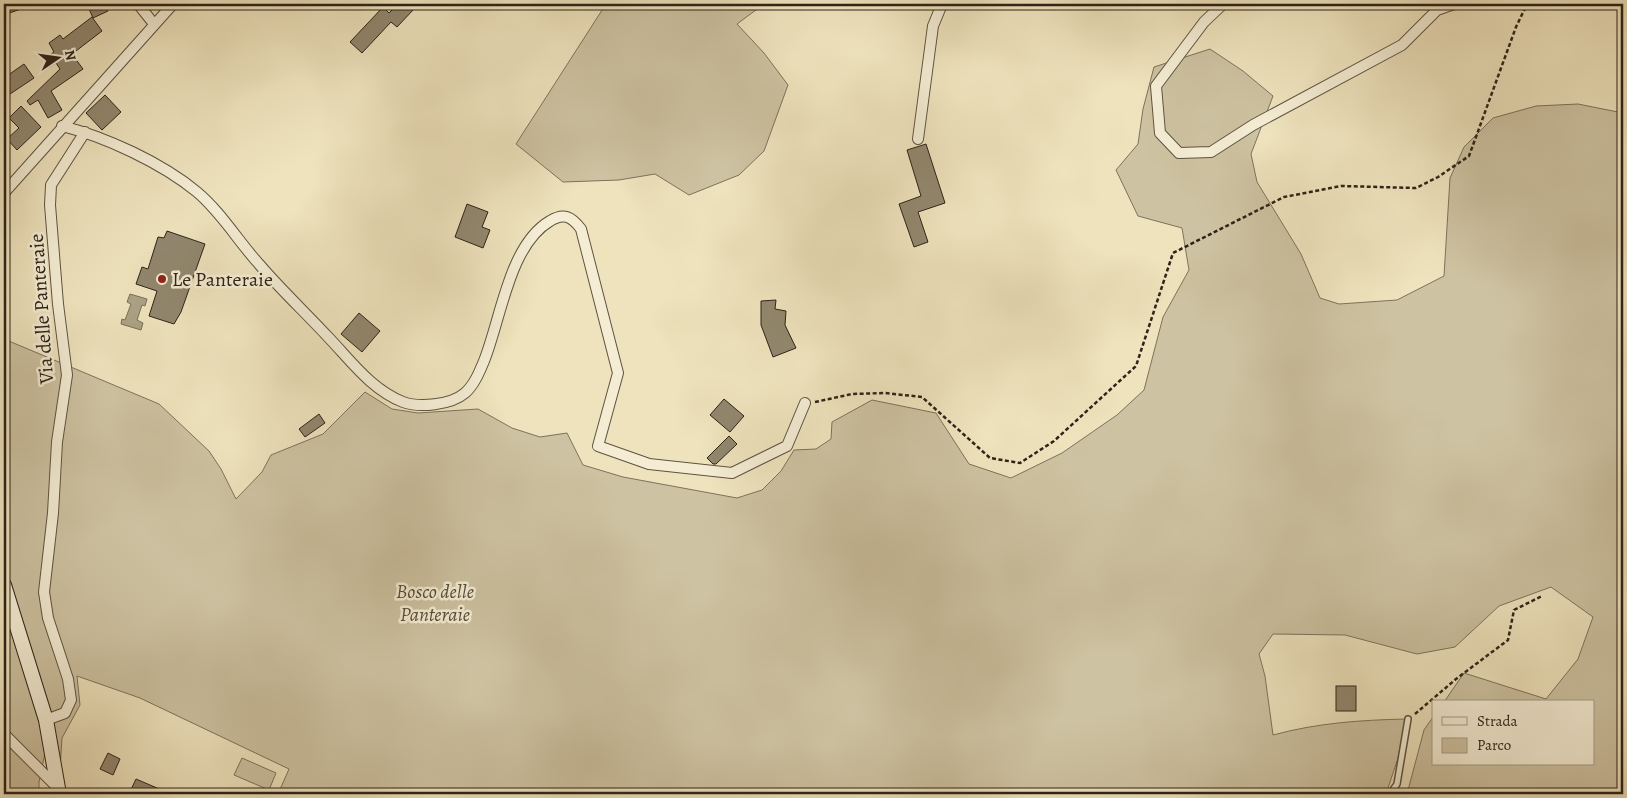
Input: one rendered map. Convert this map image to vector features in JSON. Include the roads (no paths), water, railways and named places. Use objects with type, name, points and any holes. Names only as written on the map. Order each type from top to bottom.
[{"type":"main road","points":[[4,585],[46,720],[62,793]]},
{"type":"street","points":[[138,4],[154,24]]},
{"type":"street","points":[[4,193],[62,126],[174,4]]},
{"type":"street","points":[[918,139],[933,26],[942,4]]},
{"type":"street","points":[[1223,4],[1204,22],[1156,86],[1160,133],[1179,153],[1211,152],[1253,125],[1402,45],[1437,10],[1454,4]]},
{"type":"street","points":[[62,126],[85,132],[170,173],[198,193],[259,265],[353,364],[388,396],[406,403],[432,404],[451,401],[464,394],[474,382],[484,361],[518,260],[530,238],[544,224],[558,216],[566,216],[575,220],[581,229],[618,372],[598,446],[649,464],[732,473],[787,446],[805,403]]},
{"type":"street","name":"Via delle Panteraie","points":[[46,720],[64,713],[72,700],[68,679],[48,618],[44,583],[53,513],[56,442],[67,374],[58,304],[50,205],[51,185],[85,132]]},
{"type":"street","points":[[4,734],[62,793]]},
{"type":"lane","points":[[1390,794],[1397,784],[1408,719]]},
{"type":"place","name":"Le Panteraie","points":[[162,279]]},
{"type":"park label","name":"Bosco delle Panteraie","points":[[435,602]]}]
